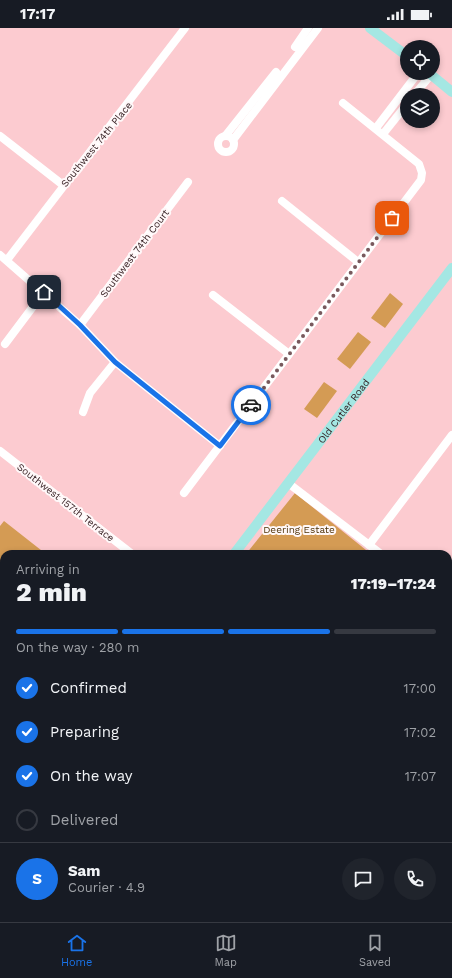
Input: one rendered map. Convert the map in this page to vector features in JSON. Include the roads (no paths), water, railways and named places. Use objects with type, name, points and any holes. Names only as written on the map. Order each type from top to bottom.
[{"type":"main road","points":[[374,29],[400,50]]},
{"type":"main road","points":[[437,80],[452,92]]},
{"type":"main road","name":"Old Cutler Road","points":[[237,550],[452,268]]},
{"type":"street","name":"Southwest 74th Place","points":[[3,257],[130,102],[185,28]]},
{"type":"street","points":[[302,42],[308,28]]},
{"type":"street","points":[[230,138],[302,42],[318,28]]},
{"type":"street","points":[[376,128],[413,80]]},
{"type":"street","points":[[419,88],[425,80]]},
{"type":"street","points":[[184,494],[420,182],[422,170],[414,160],[343,103]]},
{"type":"street","points":[[383,134],[400,113]]},
{"type":"street","points":[[0,136],[63,185]]},
{"type":"street","name":"Southwest 74th Court","points":[[80,325],[188,182]]},
{"type":"street","points":[[282,201],[358,262]]},
{"type":"street","points":[[3,257],[80,325],[115,362],[220,446]]},
{"type":"street","points":[[5,344],[44,292]]},
{"type":"street","points":[[213,295],[289,354]]},
{"type":"street","points":[[83,412],[90,392],[115,362]]},
{"type":"street","points":[[369,545],[452,435]]},
{"type":"street","name":"Southwest 157th Terrace","points":[[0,451],[127,550]]},
{"type":"street","points":[[288,483],[376,550]]},
{"type":"park label","name":"Deering Estate","points":[[299,529]]}]
